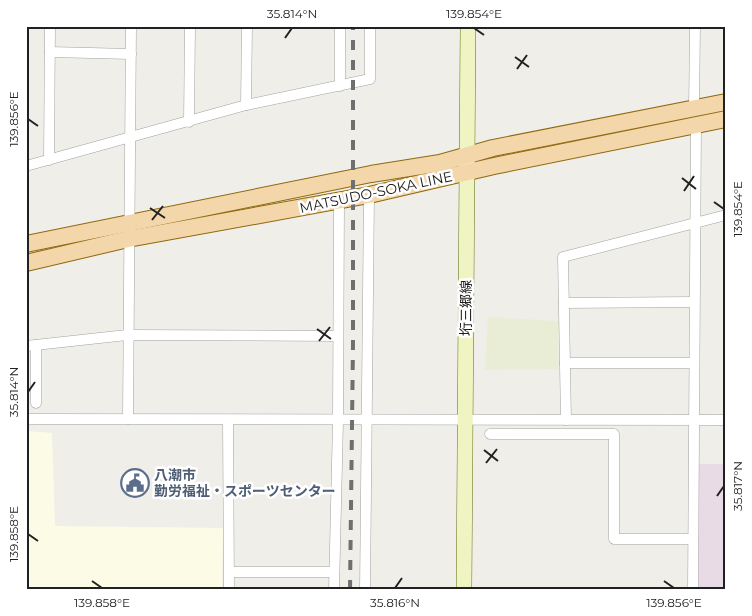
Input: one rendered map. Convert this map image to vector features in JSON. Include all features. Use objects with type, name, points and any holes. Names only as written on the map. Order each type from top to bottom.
[{"type":"main road","name":"MATSUDO-SOKA LINE","points":[[26,263],[128,232],[371,174],[440,163],[467,154],[544,137],[726,102]]},
{"type":"main road","name":"MATSUDO-SOKA LINE","points":[[26,244],[128,232],[369,195],[467,172],[726,119]]},
{"type":"street","points":[[49,160],[50,26]]},
{"type":"street","points":[[128,419],[128,232],[132,26]]},
{"type":"street","points":[[189,122],[190,26]]},
{"type":"street","points":[[246,105],[247,26]]},
{"type":"street","points":[[340,26],[340,86]]},
{"type":"street","points":[[26,166],[246,105],[370,79],[370,26]]},
{"type":"street","name":"垳三郷線","points":[[464,590],[468,26]]},
{"type":"street","points":[[694,109],[695,26]]},
{"type":"street","points":[[50,52],[131,54]]},
{"type":"street","points":[[693,590],[696,126]]},
{"type":"street","points":[[365,590],[369,195]]},
{"type":"street","points":[[334,590],[338,421],[338,200]]},
{"type":"street","points":[[566,420],[563,257],[726,215]]},
{"type":"street","points":[[564,303],[694,302]]},
{"type":"street","points":[[36,403],[31,345],[128,335],[337,336]]},
{"type":"street","points":[[565,363],[694,363]]},
{"type":"street","points":[[26,419],[338,421],[367,419],[726,420]]},
{"type":"street","points":[[228,420],[229,590]]},
{"type":"street","points":[[615,420],[614,539],[693,540]]},
{"type":"street","points":[[490,434],[614,434]]},
{"type":"street","points":[[230,572],[334,572]]},
{"type":"shaded area","points":[[488,317],[559,321],[558,369],[485,370]]},
{"type":"shaded area","points":[[26,431],[52,433],[55,526],[223,528],[222,590],[26,590]]},
{"type":"shaded area","points":[[699,464],[726,464],[726,590],[699,590]]},
{"type":"railway","points":[[350,590],[353,344],[353,26]]},
{"type":"place","name":"八潮市 勤労福祉・スポーツセンター","points":[[135,483]]}]
